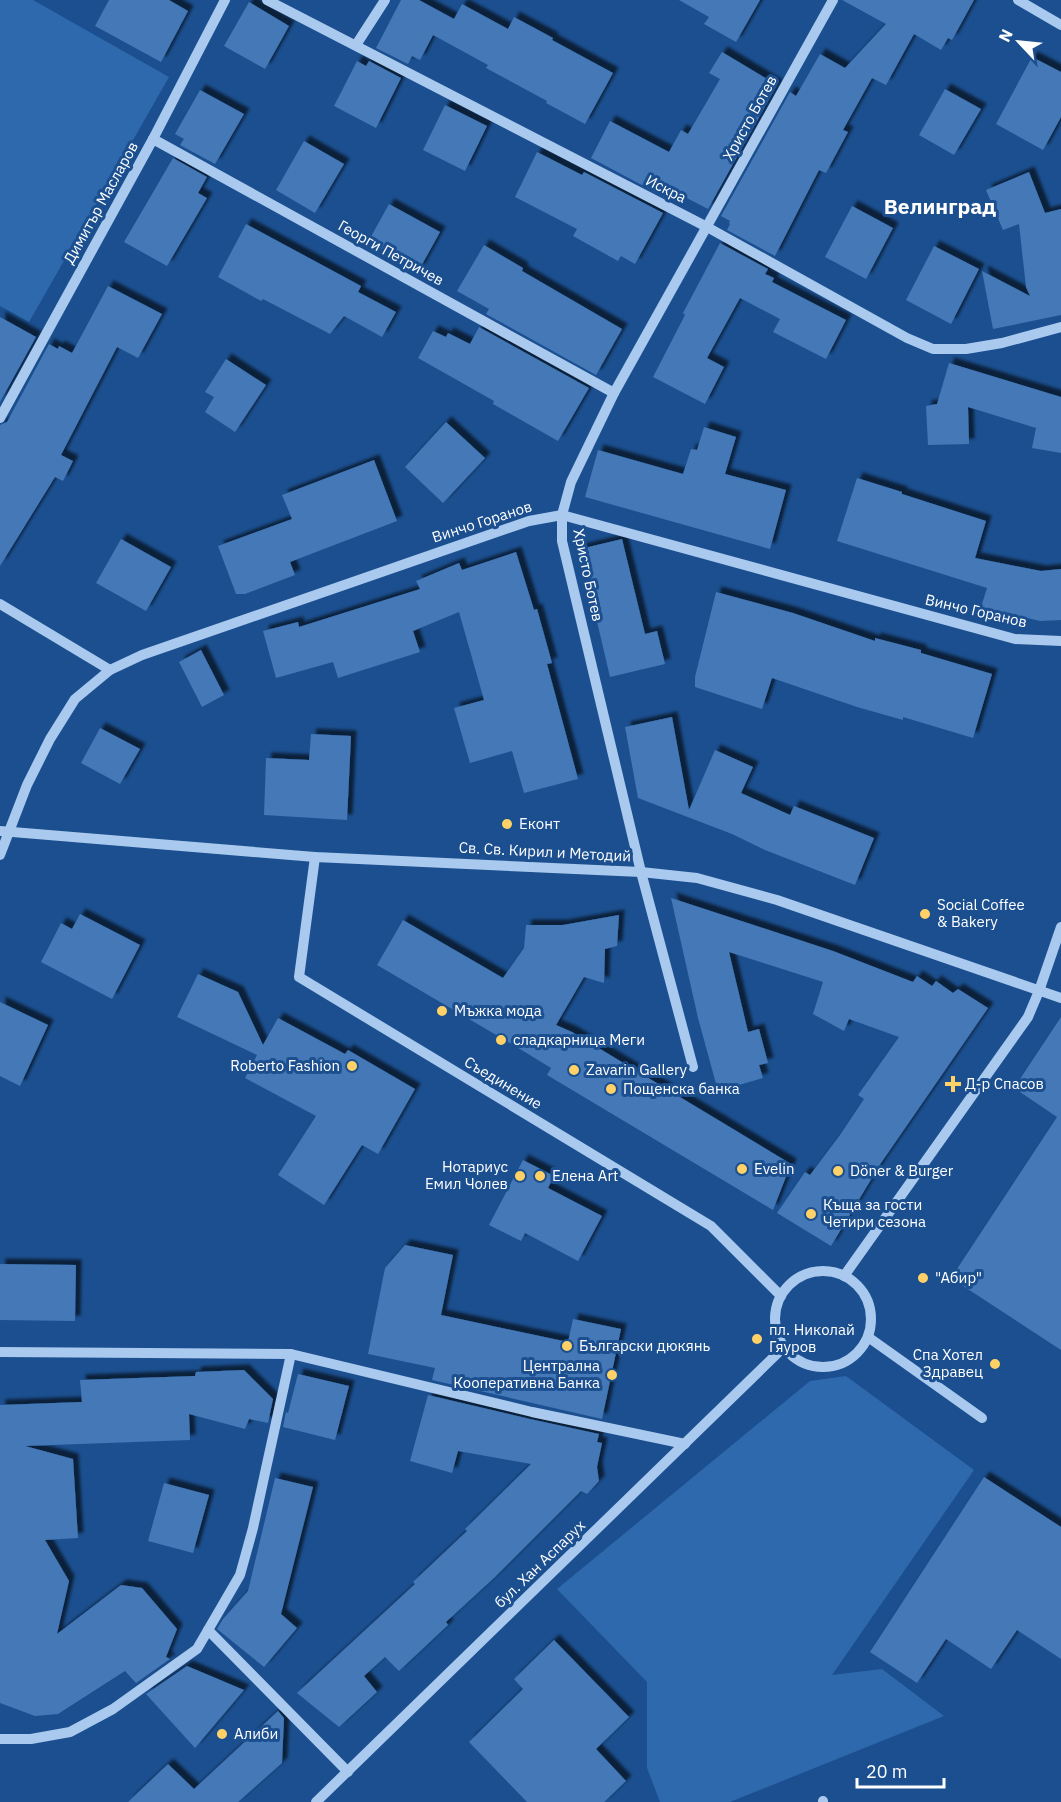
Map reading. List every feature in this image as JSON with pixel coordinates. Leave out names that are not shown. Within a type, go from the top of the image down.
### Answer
[{"type":"street","name":"Димитър Масларов","points":[[0,418],[153,139],[225,0]]},
{"type":"street","name":"Искра","points":[[267,0],[707,227],[907,338],[933,349],[966,349],[1002,343],[1061,327]]},
{"type":"street","points":[[356,45],[385,0]]},
{"type":"street","name":"Христо Ботев","points":[[693,1067],[641,872],[562,541],[562,515],[571,482],[614,393],[833,0]]},
{"type":"street","points":[[1018,0],[1061,25]]},
{"type":"street","name":"Георги Петричев","points":[[153,139],[614,393]]},
{"type":"street","name":"Винчо Горанов","points":[[0,855],[5,832],[50,739],[75,699],[110,670],[142,655],[529,521],[562,515],[1015,639],[1061,641]]},
{"type":"street","points":[[0,604],[110,670]]},
{"type":"street","name":"Св. Св. Кирил и Методий","points":[[5,832],[315,857],[641,872],[697,878],[777,900],[1061,998]]},
{"type":"street","name":"Съединение","points":[[315,857],[299,977],[711,1226],[782,1296]]},
{"type":"street","points":[[844,1276],[1028,1017],[1061,927]]},
{"type":"street","points":[[816,1272],[830,1272],[844,1276],[858,1286],[866,1296],[870,1308],[871,1323],[868,1337],[861,1350],[850,1360],[836,1366],[821,1368],[807,1365],[794,1358],[784,1347],[775,1322],[776,1308],[782,1296],[790,1284],[802,1276],[816,1272]]},
{"type":"street","points":[[868,1337],[982,1418]]},
{"type":"street","name":"бул. Хан Аспарух","points":[[316,1802],[784,1347]]},
{"type":"street","points":[[0,1352],[291,1354],[532,1412],[685,1444]]},
{"type":"street","points":[[0,1738],[30,1739],[70,1732],[112,1708],[197,1649],[240,1575],[253,1528],[291,1354]]},
{"type":"street","points":[[208,1630],[348,1772]]},
{"type":"shaded area","points":[[0,0],[33,0],[169,77],[29,322],[0,306]]},
{"type":"shaded area","points":[[846,1376],[974,1470],[832,1675],[882,1669],[944,1716],[730,1802],[660,1802],[647,1768],[647,1682],[557,1589],[810,1381]]},
{"type":"building","points":[[109,0],[169,0],[188,11],[161,62],[95,26]]},
{"type":"building","points":[[401,0],[419,0],[454,19],[462,4],[508,29],[514,17],[613,73],[585,124],[486,68],[488,65],[433,35],[420,60],[412,56],[408,64],[376,48]]},
{"type":"building","points":[[679,0],[760,0],[736,42],[704,24],[709,17]]},
{"type":"building","points":[[842,0],[974,0],[952,40],[948,38],[941,50],[914,34],[886,85],[872,78],[843,130],[848,132],[826,173],[819,170],[775,256],[727,230],[730,221],[721,216],[790,92],[796,96],[820,54],[845,68],[886,24]]},
{"type":"building","points":[[249,2],[289,26],[265,69],[224,46]]},
{"type":"building","points":[[722,52],[777,85],[708,209],[675,192],[670,200],[591,158],[610,121],[669,152],[681,130],[688,134],[720,79],[709,73]]},
{"type":"building","points":[[1032,57],[1061,72],[1061,117],[1043,150],[996,124]]},
{"type":"building","points":[[357,61],[366,66],[369,61],[401,78],[376,128],[334,106]]},
{"type":"building","points":[[945,89],[981,109],[954,155],[919,135]]},
{"type":"building","points":[[200,90],[244,114],[215,164],[180,145],[184,139],[175,134]]},
{"type":"building","points":[[445,105],[487,126],[465,171],[423,150]]},
{"type":"building","points":[[304,141],[344,164],[315,213],[276,190]]},
{"type":"building","points":[[537,152],[582,175],[584,172],[663,213],[635,264],[621,256],[618,261],[573,236],[577,229],[515,197]]},
{"type":"building","points":[[173,158],[207,177],[198,193],[207,198],[167,266],[124,242]]},
{"type":"building","points":[[1029,172],[1045,213],[1061,209],[1061,315],[993,329],[982,271],[1030,296],[1026,287],[1019,224],[1003,230],[986,190]]},
{"type":"building","points":[[389,204],[440,232],[419,270],[368,242]]},
{"type":"building","points":[[852,206],[893,228],[866,279],[825,257]]},
{"type":"building","points":[[246,224],[361,286],[358,292],[396,312],[382,337],[344,316],[330,334],[263,299],[261,301],[218,277]]},
{"type":"building","points":[[720,243],[768,269],[765,274],[774,278],[772,282],[846,320],[826,359],[773,332],[780,319],[740,298],[707,358],[724,367],[705,404],[653,377]]},
{"type":"building","points":[[484,245],[523,268],[522,271],[622,329],[596,375],[486,314],[489,309],[457,291]]},
{"type":"building","points":[[934,246],[979,269],[951,324],[906,300]]},
{"type":"building","points":[[108,286],[162,314],[138,358],[117,347],[61,455],[73,461],[63,481],[55,477],[0,566],[0,425],[7,422],[49,344],[72,353]]},
{"type":"building","points":[[0,317],[36,337],[0,402]]},
{"type":"building","points":[[479,327],[589,388],[558,441],[418,358],[433,331],[446,337],[448,333],[470,344]]},
{"type":"building","points":[[226,359],[266,385],[235,432],[205,412],[214,397],[205,392]]},
{"type":"building","points":[[949,363],[1061,397],[1061,453],[1032,448],[1036,428],[968,407],[969,444],[928,445],[926,406],[937,404]]},
{"type":"building","points":[[446,422],[485,458],[443,503],[405,467]]},
{"type":"building","points":[[704,427],[736,437],[725,474],[786,490],[770,549],[585,497],[598,450],[683,474],[691,449],[697,450]]},
{"type":"building","points":[[374,460],[397,521],[290,562],[295,575],[245,594],[236,594],[218,546],[292,519],[282,495]]},
{"type":"building","points":[[857,478],[986,521],[975,558],[1041,571],[1061,569],[1061,620],[1040,621],[981,607],[987,588],[837,541]]},
{"type":"building","points":[[121,539],[171,567],[146,611],[96,583]]},
{"type":"building","points":[[622,539],[645,634],[657,631],[665,664],[610,677],[580,549]]},
{"type":"building","points":[[516,552],[534,610],[537,609],[552,663],[547,664],[578,779],[524,793],[512,751],[470,763],[454,708],[484,700],[459,612],[413,631],[420,652],[338,678],[333,662],[276,678],[263,631],[298,622],[299,627],[420,589],[416,581],[459,563],[462,570]]},
{"type":"building","points":[[716,592],[793,613],[875,641],[875,638],[921,650],[921,653],[992,674],[973,738],[903,717],[903,720],[857,707],[772,678],[762,709],[695,687],[695,677]]},
{"type":"building","points":[[201,650],[224,695],[202,707],[179,662]]},
{"type":"building","points":[[672,717],[689,810],[715,750],[753,767],[741,793],[790,815],[794,806],[874,838],[855,885],[638,798],[625,727]]},
{"type":"building","points":[[100,728],[140,749],[120,784],[81,763]]},
{"type":"building","points":[[311,734],[351,736],[347,820],[264,815],[266,758],[309,760]]},
{"type":"building","points":[[671,898],[833,951],[913,982],[917,976],[932,986],[936,981],[953,993],[958,989],[988,1008],[881,1163],[831,1246],[777,1213],[805,1172],[810,1175],[840,1135],[864,1099],[858,1095],[899,1037],[849,1019],[844,1031],[813,1014],[823,982],[729,952],[748,1032],[759,1029],[768,1063],[759,1065],[763,1078],[718,1091],[698,1018]]},
{"type":"building","points":[[80,914],[140,945],[112,999],[41,962],[61,923],[72,929]]},
{"type":"building","points":[[619,915],[617,946],[605,949],[604,983],[584,977],[556,1025],[572,1032],[791,1164],[773,1210],[547,1075],[551,1068],[377,965],[403,920],[503,978],[524,948],[526,925],[563,925]]},
{"type":"building","points":[[198,974],[238,992],[263,1045],[278,1018],[345,1054],[348,1050],[415,1089],[378,1154],[362,1145],[324,1205],[278,1175],[316,1116],[245,1078],[257,1055],[177,1017]]},
{"type":"building","points":[[0,1002],[48,1025],[20,1086],[0,1076]]},
{"type":"building","points":[[1061,1017],[1061,1350],[951,1278],[1057,1117],[1014,1088]]},
{"type":"building","points":[[523,1160],[554,1176],[548,1188],[602,1216],[578,1261],[525,1233],[521,1241],[489,1225]]},
{"type":"building","points":[[405,1245],[453,1255],[441,1315],[568,1342],[573,1319],[621,1329],[602,1419],[432,1380],[435,1368],[368,1354],[385,1268]]},
{"type":"building","points":[[0,1264],[76,1265],[75,1321],[0,1320]]},
{"type":"building","points":[[244,1370],[273,1399],[268,1423],[249,1419],[245,1429],[189,1414],[190,1440],[25,1446],[73,1459],[78,1538],[45,1540],[69,1581],[57,1634],[121,1585],[142,1588],[177,1629],[166,1657],[170,1659],[136,1683],[125,1671],[58,1714],[35,1716],[0,1703],[0,1405],[82,1402],[80,1380],[195,1376],[196,1372]]},
{"type":"building","points":[[298,1374],[349,1386],[335,1440],[283,1427]]},
{"type":"building","points":[[428,1395],[599,1434],[597,1442],[602,1443],[597,1467],[599,1481],[587,1494],[581,1491],[399,1671],[385,1657],[364,1676],[377,1692],[339,1727],[297,1693],[415,1584],[413,1582],[467,1531],[465,1529],[531,1464],[458,1451],[452,1473],[410,1461]]},
{"type":"building","points":[[984,1477],[1061,1527],[1061,1659],[1017,1630],[991,1669],[946,1639],[917,1683],[870,1652]]},
{"type":"building","points":[[275,1478],[313,1487],[281,1614],[297,1628],[264,1667],[217,1629],[248,1591]]},
{"type":"building","points":[[164,1483],[209,1495],[193,1553],[148,1541]]},
{"type":"building","points":[[554,1640],[629,1717],[596,1749],[626,1781],[604,1802],[527,1802],[469,1742],[523,1689],[514,1679]]},
{"type":"building","points":[[187,1666],[244,1690],[195,1748],[146,1694]]},
{"type":"building","points":[[278,1711],[284,1718],[282,1763],[238,1802],[128,1802],[168,1764],[194,1789]]},
{"type":"place","name":"Еконт","points":[[507,824]]},
{"type":"place","name":"Social Coffee & Bakery","points":[[925,914]]},
{"type":"place","name":"Мъжка мода","points":[[442,1011]]},
{"type":"place","name":"сладкарница Меги","points":[[501,1040]]},
{"type":"place","name":"Roberto Fashion","points":[[352,1066]]},
{"type":"place","name":"Zavarin Gallery","points":[[574,1070]]},
{"type":"place","name":"Д-р Спасов","points":[[953,1084]]},
{"type":"place","name":"Пощенска банка","points":[[611,1089]]},
{"type":"place","name":"Evelin","points":[[742,1169]]},
{"type":"place","name":"Döner & Burger","points":[[838,1171]]},
{"type":"place","name":"Нотариус Емил Чолев","points":[[520,1176]]},
{"type":"place","name":"Елена Art","points":[[540,1176]]},
{"type":"place","name":"Къща за гости Четири сезона","points":[[811,1214]]},
{"type":"place","name":"\"Абир\"","points":[[923,1278]]},
{"type":"place","name":"пл. Николай Гяуров","points":[[757,1339]]},
{"type":"place","name":"Български дюкянь","points":[[567,1346]]},
{"type":"place","name":"Спа Хотел Здравец","points":[[995,1364]]},
{"type":"place","name":"Централна Кооперативна Банка","points":[[612,1375]]},
{"type":"place","name":"Алиби","points":[[222,1734]]},
{"type":"district","name":"Велинград","points":[[940,207]]}]
